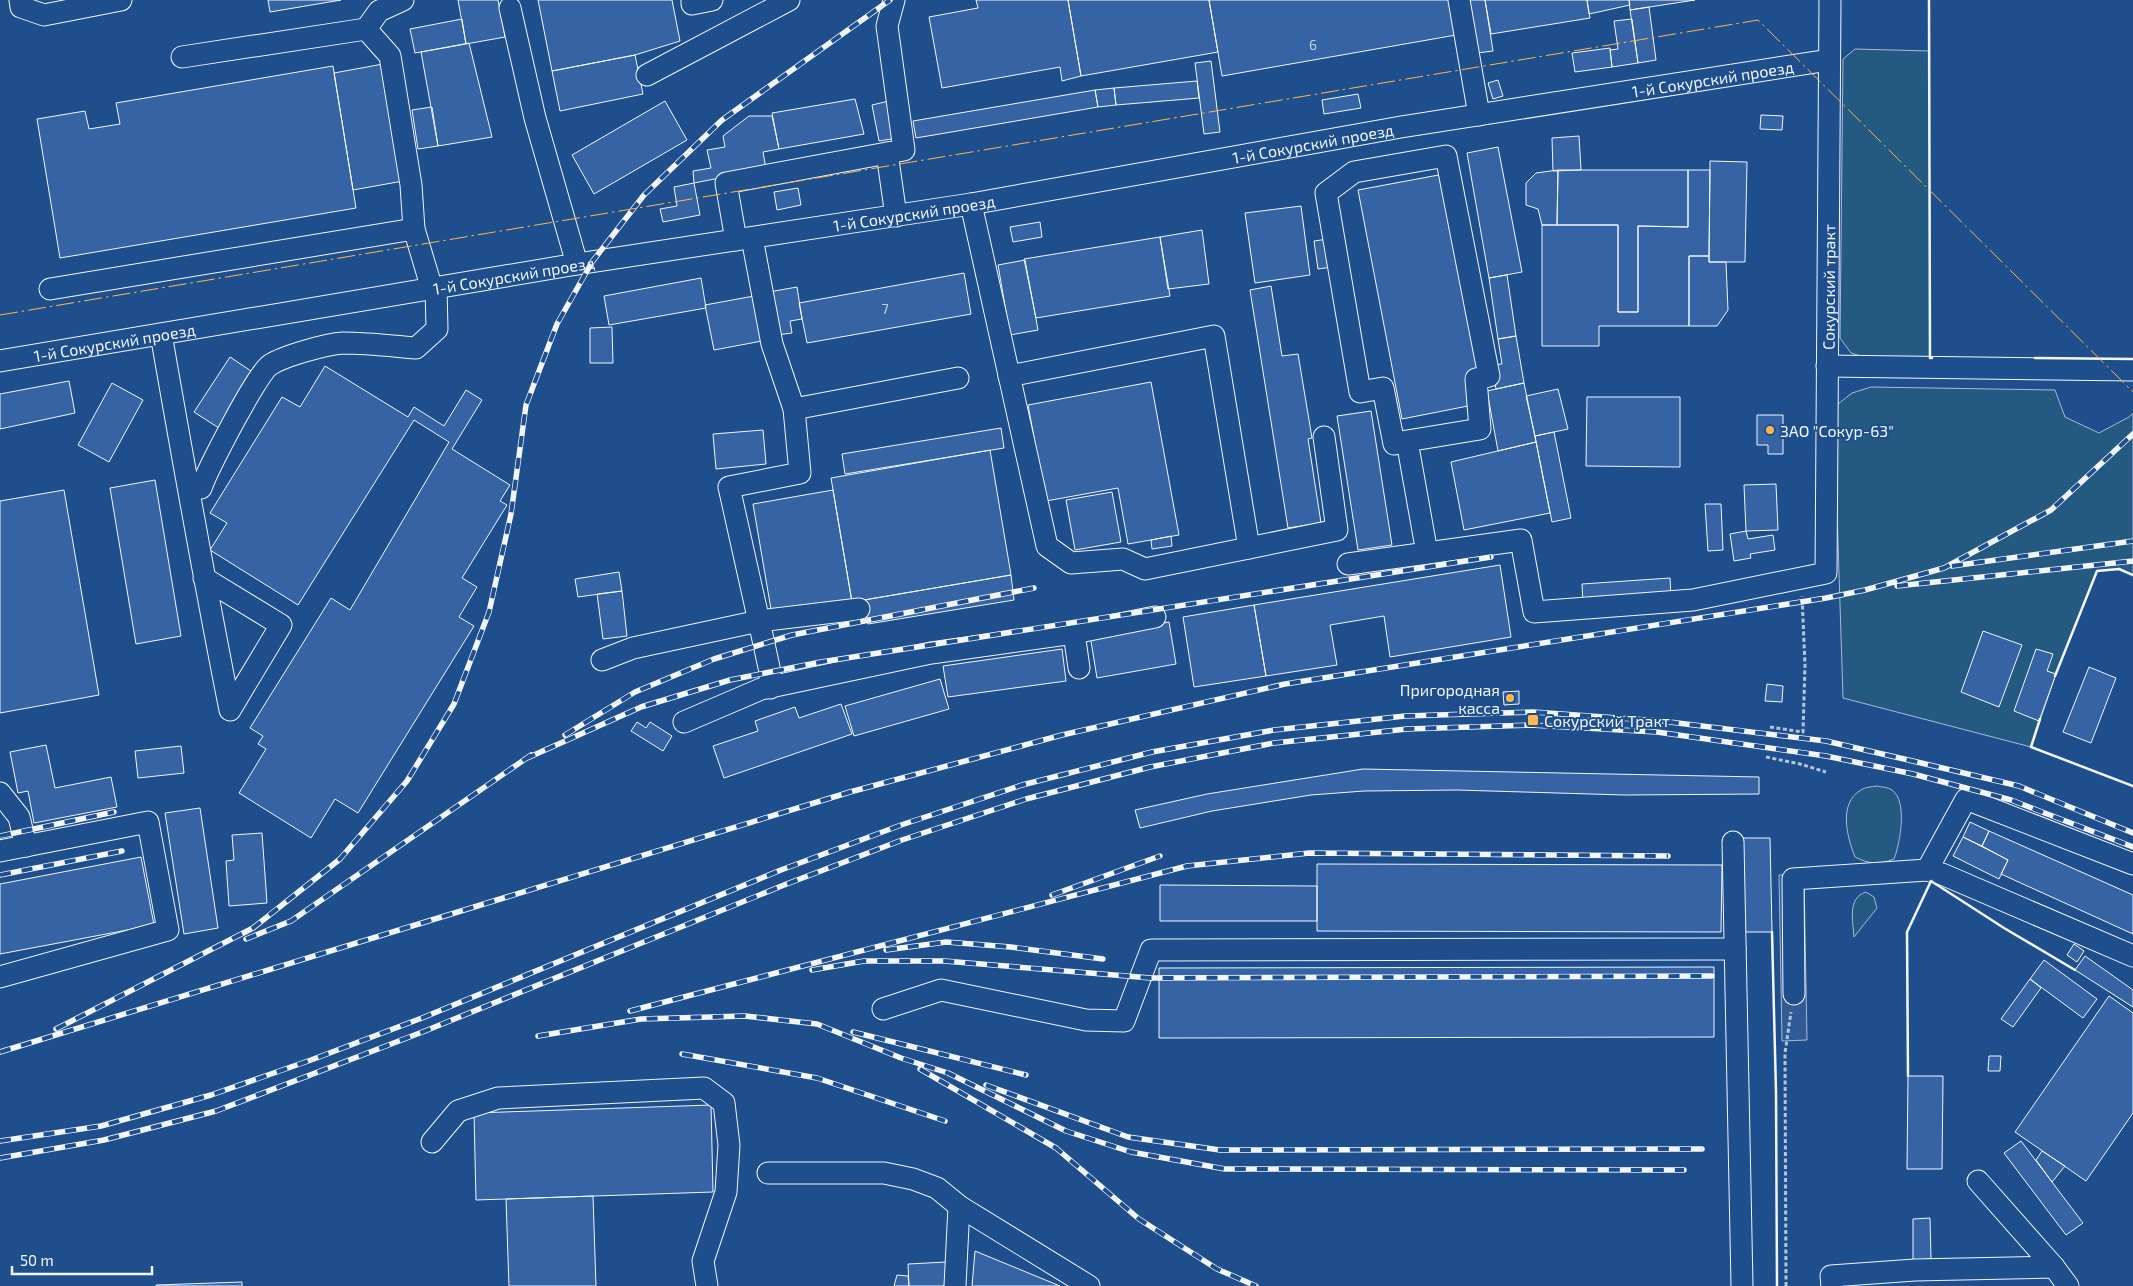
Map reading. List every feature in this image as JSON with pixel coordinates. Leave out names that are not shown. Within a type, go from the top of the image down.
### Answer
[{"type":"street","points":[[20,0],[21,7],[44,15],[121,0]]},
{"type":"street","points":[[182,56],[366,29],[379,11],[403,0]]},
{"type":"street","points":[[692,0],[692,4],[712,0]]},
{"type":"street","points":[[647,75],[789,0]]},
{"type":"street","points":[[770,688],[770,672],[730,487],[800,473],[794,409],[772,344],[744,239],[726,183],[904,150],[887,26],[894,0]]},
{"type":"street","points":[[1459,0],[1479,115]]},
{"type":"street","name":"Сокурский тракт","points":[[1801,578],[1826,573],[1830,0]]},
{"type":"street","points":[[510,8],[535,118],[577,264]]},
{"type":"street","points":[[200,488],[248,398],[268,366],[292,355],[341,343],[416,348],[437,329],[434,288],[414,229],[411,185],[390,56],[366,29]]},
{"type":"street","name":"1-й Сокурский проезд","points":[[0,361],[577,264],[971,204],[1479,115],[1829,60]]},
{"type":"street","points":[[887,153],[896,216]]},
{"type":"street","points":[[1446,156],[1489,376],[1476,379],[1480,429],[1407,441],[1394,444],[1383,388],[1360,392],[1326,193],[1354,172],[1446,156]]},
{"type":"street","points":[[971,204],[1047,546],[1071,563],[1123,559],[1145,569],[1336,530],[1324,437]]},
{"type":"street","points":[[50,289],[414,229]]},
{"type":"street","points":[[161,334],[204,578],[230,710],[281,626],[204,578]]},
{"type":"street","points":[[1009,376],[1214,336],[1249,548]]},
{"type":"street","points":[[1827,366],[2133,370]]},
{"type":"street","points":[[794,409],[958,378]]},
{"type":"street","points":[[1407,441],[1427,553]]},
{"type":"street","points":[[1348,564],[1521,540],[1534,612],[1692,600],[1801,578]]},
{"type":"street","points":[[602,660],[633,648],[759,621],[859,609]]},
{"type":"street","points":[[684,722],[770,688],[931,653],[1074,632],[1155,617]]},
{"type":"street","points":[[1074,632],[1079,668]]},
{"type":"street","points":[[0,793],[19,818],[26,846]]},
{"type":"street","points":[[1927,870],[1966,799],[2133,864]]},
{"type":"street","points":[[0,851],[148,822],[168,930],[0,977]]},
{"type":"street","points":[[1733,842],[1742,1286]]},
{"type":"street","points":[[1794,994],[1794,879],[1927,870],[1942,874],[2133,956]]},
{"type":"street","points":[[883,1009],[941,990],[1086,1020],[1124,1021],[1151,950],[1735,949]]},
{"type":"street","points":[[432,1142],[458,1111],[498,1098],[704,1088],[724,1103],[729,1145],[726,1192],[702,1262],[707,1286]]},
{"type":"street","points":[[768,1173],[884,1173],[938,1188],[959,1206],[1088,1286]]},
{"type":"street","points":[[1978,1181],[2054,1267],[2068,1286]]},
{"type":"street","points":[[955,1286],[959,1206]]},
{"type":"street","points":[[1832,1281],[1915,1270],[2054,1267]]},
{"type":"path","points":[[1770,727],[1803,732],[1805,666],[1801,578]]},
{"type":"path","points":[[1766,757],[1826,772]]},
{"type":"path","points":[[1786,1286],[1785,1053],[1794,994]]},
{"type":"shaded area","points":[[1855,49],[1929,51],[1930,358],[1867,358],[1851,353],[1840,338],[1843,59]]},
{"type":"shaded area","points":[[1871,387],[2055,390],[2065,417],[2099,433],[2133,413],[2133,575],[2119,569],[2097,571],[2056,674],[2031,747],[1843,698],[1834,417],[1838,404],[1852,393]]},
{"type":"shaded area","points":[[1877,786],[1892,790],[1897,796],[1900,803],[1901,823],[1894,859],[1874,863],[1855,857],[1849,840],[1846,821],[1849,803],[1854,796],[1864,788]]},
{"type":"shaded area","points":[[1779,875],[1804,875],[1807,1040],[1782,1041]]},
{"type":"shaded area","points":[[1866,892],[1874,897],[1877,908],[1854,937],[1852,911],[1856,899]]},
{"type":"building","points":[[268,0],[341,0],[270,12]]},
{"type":"building","points":[[458,0],[498,0],[505,37],[466,44]]},
{"type":"building","points":[[538,0],[672,0],[680,41],[635,55],[552,71]]},
{"type":"building","points":[[976,0],[1068,0],[1081,76],[1062,81],[1060,67],[942,88],[929,17],[978,8]]},
{"type":"building","points":[[1068,0],[1209,0],[1218,52],[1081,76]]},
{"type":"building","points":[[1209,0],[1450,0],[1456,35],[1222,76]]},
{"type":"building","points":[[1466,0],[1485,0],[1493,51],[1477,53]]},
{"type":"building","points":[[1485,0],[1587,0],[1590,18],[1491,34]]},
{"type":"building","points":[[1587,0],[1629,0],[1630,5],[1589,14]]},
{"type":"building","points":[[1629,0],[1695,0],[1630,10]]},
{"type":"building","points":[[1649,7],[1656,60],[1638,63],[1630,10]]},
{"type":"building","points":[[462,19],[466,44],[415,53],[410,29]]},
{"type":"building","points":[[1632,19],[1638,63],[1612,67],[1610,50],[1618,49],[1614,21]]},
{"type":"building","points":[[469,43],[492,137],[438,146],[421,52]]},
{"type":"building","points":[[1610,48],[1612,67],[1575,72],[1572,53]]},
{"type":"building","points":[[635,55],[643,94],[560,111],[552,71]]},
{"type":"building","points":[[1211,61],[1220,132],[1204,134],[1195,63]]},
{"type":"building","points":[[383,64],[403,181],[353,190],[334,73]]},
{"type":"building","points":[[333,66],[356,208],[60,258],[37,119],[85,111],[89,129],[120,124],[116,103]]},
{"type":"building","points":[[1498,80],[1503,96],[1493,99],[1488,83]]},
{"type":"building","points":[[1197,81],[1199,98],[1116,105],[1114,88]]},
{"type":"building","points":[[1114,88],[1116,105],[1098,107],[1095,90]]},
{"type":"building","points":[[1095,90],[1098,107],[916,138],[913,121]]},
{"type":"building","points":[[1358,94],[1361,108],[1324,114],[1322,100]]},
{"type":"building","points":[[855,99],[864,134],[779,149],[772,113]]},
{"type":"building","points":[[665,101],[687,140],[594,194],[572,155]]},
{"type":"building","points":[[889,101],[897,138],[879,141],[872,105]]},
{"type":"building","points":[[432,107],[438,146],[418,149],[412,110]]},
{"type":"building","points":[[1761,115],[1783,116],[1782,130],[1760,129]]},
{"type":"building","points":[[749,116],[772,116],[779,149],[763,152],[766,169],[694,183],[693,171],[711,168],[707,150],[725,147],[723,136]]},
{"type":"building","points":[[1579,136],[1581,170],[1553,171],[1552,138]]},
{"type":"building","points":[[1498,147],[1522,272],[1489,278],[1467,153]]},
{"type":"building","points":[[1710,161],[1747,162],[1745,262],[1709,262]]},
{"type":"building","points":[[1558,170],[1688,170],[1688,227],[1638,226],[1638,312],[1618,312],[1618,225],[1557,225]]},
{"type":"building","points":[[1558,170],[1557,225],[1542,225],[1538,209],[1526,205],[1526,183],[1536,173]]},
{"type":"building","points":[[1688,170],[1710,170],[1709,256],[1689,256],[1689,326],[1599,326],[1599,346],[1542,346],[1542,225],[1618,225],[1618,312],[1638,312],[1638,226],[1688,227]]},
{"type":"building","points":[[1444,174],[1483,369],[1467,372],[1473,405],[1402,419],[1358,190]]},
{"type":"building","points":[[694,183],[700,215],[663,222],[660,209],[677,206],[674,187]]},
{"type":"building","points":[[798,188],[801,205],[777,210],[774,192]]},
{"type":"building","points":[[1301,206],[1310,275],[1255,283],[1245,213]]},
{"type":"building","points":[[1040,222],[1042,237],[1013,242],[1010,227]]},
{"type":"building","points":[[1202,230],[1209,284],[1168,289],[1160,237]]},
{"type":"building","points":[[1160,237],[1170,296],[1036,318],[1024,259]]},
{"type":"building","points":[[1328,239],[1332,267],[1318,269],[1314,241]]},
{"type":"building","points":[[1689,256],[1709,256],[1709,262],[1726,262],[1728,310],[1717,326],[1689,326]]},
{"type":"building","points":[[1025,260],[1038,330],[1010,335],[998,265]]},
{"type":"building","points":[[964,273],[971,314],[807,343],[799,303]]},
{"type":"building","points":[[1507,275],[1516,336],[1498,339],[1489,278]]},
{"type":"building","points":[[701,278],[706,308],[609,325],[604,296]]},
{"type":"building","points":[[1271,286],[1282,356],[1298,354],[1312,438],[1308,439],[1321,523],[1288,528],[1250,290]]},
{"type":"building","points":[[797,287],[802,319],[790,321],[792,333],[777,335],[769,292]]},
{"type":"building","points":[[754,296],[762,341],[714,350],[705,305]]},
{"type":"building","points":[[612,327],[613,363],[590,363],[590,328]]},
{"type":"building","points":[[1516,336],[1524,383],[1496,389],[1492,365],[1502,364],[1498,339]]},
{"type":"building","points":[[230,357],[257,375],[222,430],[194,412]]},
{"type":"building","points":[[325,366],[408,417],[414,407],[444,426],[466,390],[482,400],[452,449],[510,485],[500,501],[507,505],[462,578],[477,587],[459,617],[474,626],[358,813],[335,799],[311,838],[239,793],[266,749],[258,744],[263,736],[250,728],[331,598],[350,610],[449,442],[414,420],[298,605],[210,550],[227,523],[210,513],[282,397],[300,407]]},
{"type":"building","points":[[69,381],[75,413],[0,429],[0,394]]},
{"type":"building","points":[[1151,382],[1179,535],[1128,544],[1118,488],[1046,501],[1028,405]]},
{"type":"building","points":[[112,383],[143,400],[109,462],[78,445]]},
{"type":"building","points":[[1524,383],[1536,442],[1498,451],[1487,391]]},
{"type":"building","points":[[1558,389],[1568,429],[1535,436],[1526,396]]},
{"type":"building","points":[[1587,397],[1680,397],[1680,467],[1586,466]]},
{"type":"building","points":[[1371,411],[1392,545],[1358,550],[1337,416]]},
{"type":"building","name":"ЗАО \"Сокур-63\"","points":[[1757,415],[1783,415],[1783,454],[1768,454],[1768,445],[1757,445]]},
{"type":"building","points":[[1001,428],[1004,448],[845,474],[842,454]]},
{"type":"building","points":[[763,430],[766,464],[716,469],[713,434]]},
{"type":"building","points":[[1554,432],[1571,518],[1552,522],[1535,436]]},
{"type":"building","points":[[1536,442],[1550,513],[1464,530],[1451,462]]},
{"type":"building","points":[[990,450],[1011,575],[852,602],[831,478]]},
{"type":"building","points":[[155,480],[181,636],[136,644],[110,488]]},
{"type":"building","points":[[1776,484],[1778,530],[1746,531],[1744,485]]},
{"type":"building","points":[[64,490],[99,695],[0,713],[0,501]]},
{"type":"building","points":[[833,490],[852,602],[772,615],[753,504]]},
{"type":"building","points":[[1112,492],[1121,542],[1075,550],[1066,500]]},
{"type":"building","points":[[1705,504],[1721,504],[1723,550],[1708,551]]},
{"type":"building","points":[[1746,531],[1748,539],[1773,535],[1775,550],[1750,554],[1751,558],[1734,561],[1730,534]]},
{"type":"building","points":[[1171,536],[1172,546],[1152,549],[1151,540]]},
{"type":"building","points":[[1500,565],[1511,637],[1390,657],[1384,616],[1330,625],[1337,665],[1266,676],[1254,605]]},
{"type":"building","points":[[619,572],[622,591],[578,597],[575,579]]},
{"type":"building","points":[[1011,575],[1014,600],[868,624],[864,600]]},
{"type":"building","points":[[1670,578],[1671,597],[1583,603],[1582,584]]},
{"type":"building","points":[[622,591],[627,636],[603,639],[597,594]]},
{"type":"building","points":[[1254,605],[1266,676],[1194,687],[1183,617]]},
{"type":"building","points":[[1169,622],[1176,664],[1097,678],[1090,635]]},
{"type":"building","points":[[1983,631],[2022,645],[1999,707],[1961,692]]},
{"type":"building","points":[[1062,649],[1066,681],[948,697],[943,666]]},
{"type":"building","points":[[2036,649],[2053,654],[2047,671],[2056,674],[2039,721],[2014,711]]},
{"type":"building","points":[[2089,667],[2116,678],[2091,743],[2063,732]]},
{"type":"building","points":[[940,679],[949,709],[854,736],[845,706]]},
{"type":"building","points":[[1767,684],[1783,686],[1782,702],[1765,701]]},
{"type":"building","points":[[1519,691],[1519,704],[1504,705],[1503,692]]},
{"type":"building","points":[[841,704],[852,734],[724,778],[713,746],[758,731],[755,721],[795,707],[799,718]]},
{"type":"building","points":[[637,722],[646,728],[650,722],[672,736],[663,751],[631,731]]},
{"type":"building","points":[[46,745],[55,788],[111,777],[117,807],[34,823],[28,791],[18,793],[10,752]]},
{"type":"building","points":[[181,746],[184,773],[138,778],[135,751]]},
{"type":"building","points":[[1363,769],[1759,777],[1759,794],[1624,795],[1457,790],[1364,791],[1311,795],[1212,811],[1140,828],[1135,810],[1207,794]]},
{"type":"building","points":[[200,808],[218,928],[184,934],[165,813]]},
{"type":"building","points":[[1970,822],[1989,831],[1982,846],[1963,837]]},
{"type":"building","points":[[1989,831],[2133,895],[2133,934],[2001,874],[2008,860],[1982,846]]},
{"type":"building","points":[[262,833],[267,903],[229,906],[226,861],[234,860],[232,835]]},
{"type":"building","points":[[1963,837],[2008,860],[1999,879],[1953,856]]},
{"type":"building","points":[[1741,838],[1770,838],[1772,932],[1742,932]]},
{"type":"building","points":[[141,857],[154,925],[0,954],[0,884]]},
{"type":"building","points":[[1317,864],[1722,865],[1721,932],[1317,931]]},
{"type":"building","points":[[1160,885],[1317,886],[1317,921],[1160,921]]},
{"type":"building","points":[[2074,944],[2084,951],[2077,962],[2067,955]]},
{"type":"building","points":[[2085,956],[2133,990],[2133,1007],[2075,970]]},
{"type":"building","points":[[2044,960],[2097,999],[2083,1018],[2030,979]]},
{"type":"building","points":[[1714,967],[1714,1037],[1159,1038],[1159,968]]},
{"type":"building","points":[[2030,979],[2041,988],[2013,1027],[2001,1019]]},
{"type":"building","points":[[2109,996],[2133,1013],[2133,1113],[2086,1181],[2015,1132]]},
{"type":"building","points":[[1989,1056],[2001,1056],[2000,1071],[1988,1071]]},
{"type":"building","points":[[1908,1076],[1943,1076],[1942,1169],[1907,1169]]},
{"type":"building","points":[[711,1105],[713,1192],[476,1200],[474,1113]]},
{"type":"building","points":[[2021,1141],[2083,1223],[2066,1235],[2004,1153]]},
{"type":"building","points":[[2042,1151],[2065,1166],[2052,1182],[2036,1160]]},
{"type":"building","points":[[593,1196],[596,1286],[509,1286],[506,1199]]},
{"type":"building","points":[[1930,1218],[1931,1259],[1913,1260],[1913,1219]]},
{"type":"building","points":[[975,1251],[1060,1286],[972,1286]]},
{"type":"building","points":[[946,1262],[947,1286],[909,1286],[908,1264]]},
{"type":"building","points":[[897,1275],[908,1276],[909,1286],[894,1286]]},
{"type":"building","points":[[242,1282],[242,1286],[156,1286],[156,1285]]},
{"type":"railway","points":[[56,1029],[253,928],[340,859],[407,781],[454,704],[489,612],[511,514],[526,405],[557,324],[592,262],[644,195],[722,120],[890,0]]},
{"type":"railway","points":[[0,1052],[850,792],[1062,735],[1285,684],[1826,598],[1865,590],[1944,568],[2051,510],[2133,434]]},
{"type":"railway","points":[[1952,566],[2133,541]]},
{"type":"railway","points":[[525,759],[641,707],[730,680],[821,662],[1491,557]]},
{"type":"railway","points":[[1897,586],[2133,561]]},
{"type":"railway","points":[[565,735],[635,692],[714,659],[792,635],[1034,588]]},
{"type":"railway","points":[[0,1141],[101,1126],[211,1095],[422,1018],[781,870],[901,825],[1022,785],[1152,752],[1274,730],[1405,716],[1533,712],[1661,721],[1826,741],[2019,786],[2133,833]]},
{"type":"railway","points":[[0,1158],[104,1140],[216,1111],[425,1031],[784,885],[902,840],[1026,799],[1150,767],[1274,743],[1407,729],[1530,725],[1657,732],[1826,756],[1913,774],[2011,800],[2133,847]]},
{"type":"railway","points":[[246,939],[291,921],[531,755]]},
{"type":"railway","points":[[0,836],[114,812]]},
{"type":"railway","points":[[0,875],[122,851]]},
{"type":"railway","points":[[630,1011],[1187,866],[1309,853],[1668,856]]},
{"type":"railway","points":[[1052,895],[1160,856]]},
{"type":"railway","points":[[886,950],[946,942],[1011,947],[1103,959]]},
{"type":"railway","points":[[812,970],[864,961],[944,961],[1151,978],[1712,976]]},
{"type":"railway","points":[[538,1036],[641,1019],[745,1016],[817,1024],[901,1058],[948,1073],[1066,1131],[1131,1152],[1225,1169],[1684,1170]]},
{"type":"railway","points":[[853,1032],[1026,1075]]},
{"type":"railway","points":[[682,1054],[817,1078],[945,1121]]},
{"type":"railway","points":[[920,1069],[1056,1148],[1139,1219],[1217,1269],[1256,1286]]},
{"type":"railway","points":[[986,1085],[1128,1137],[1220,1150],[1702,1149]]},
{"type":"wall","points":[[1929,0],[1930,358],[1932,358]]},
{"type":"wall","points":[[2035,358],[2133,359]]},
{"type":"wall","points":[[2055,676],[2097,571],[2119,569],[2133,575]]},
{"type":"wall","points":[[2040,719],[2031,747],[2133,786]]},
{"type":"wall","points":[[1908,1076],[1907,932],[1931,881],[2004,928],[2075,970]]},
{"type":"wall","points":[[1772,932],[1776,1092],[1777,1286]]},
{"type":"power","points":[[0,315],[1758,20],[2133,392]]},
{"type":"place","name":"ЗАО \"Сокур-63\"","points":[[1770,430]]},
{"type":"place","name":"Пригородная касса","points":[[1510,698]]},
{"type":"place","name":"Сокурский Тракт","points":[[1533,720]]}]
